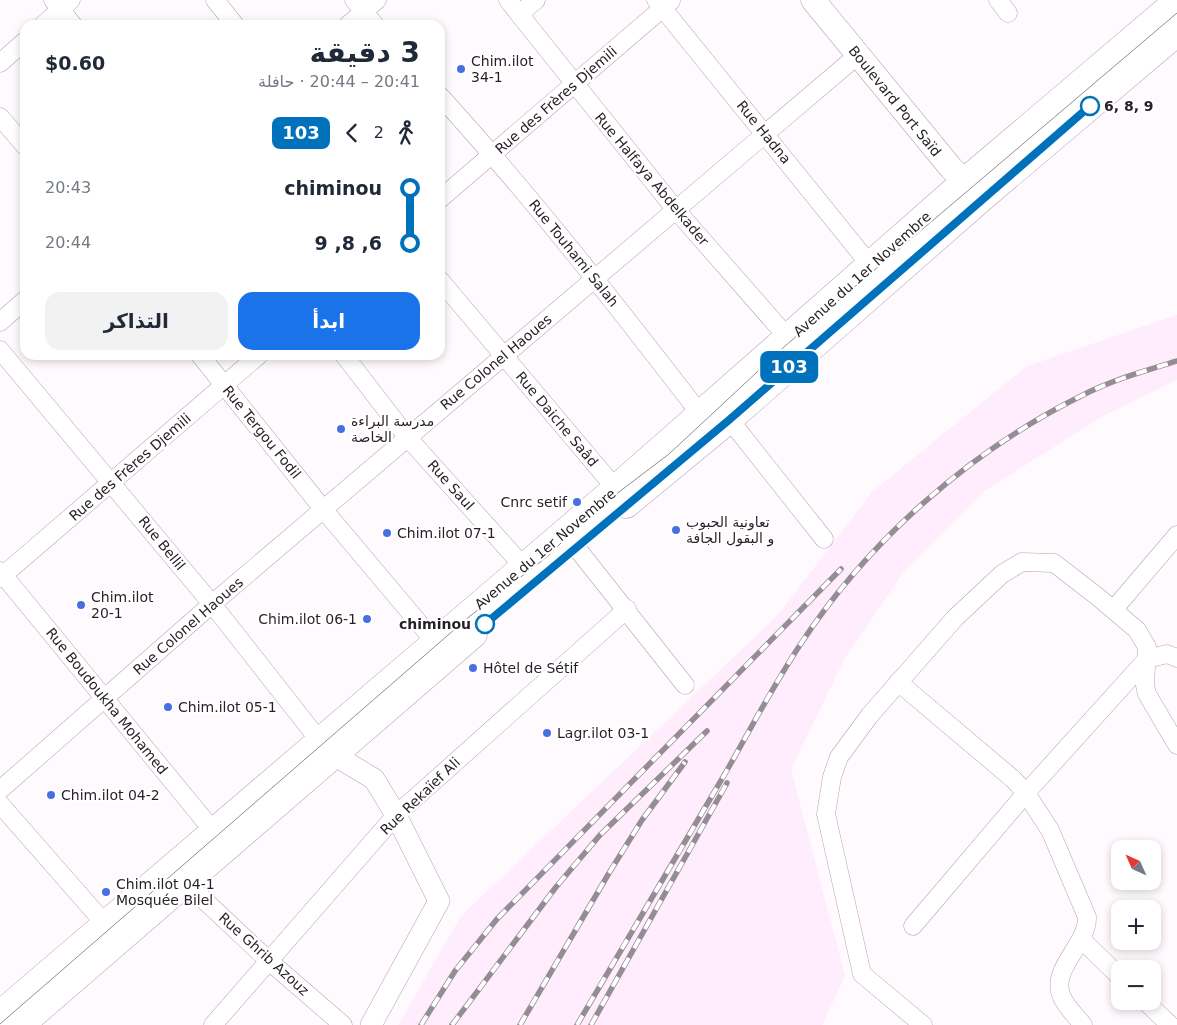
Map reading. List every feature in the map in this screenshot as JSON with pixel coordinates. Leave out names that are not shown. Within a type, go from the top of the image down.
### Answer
[{"type":"main road","name":"Boulevard Port Saïd","points":[[813,0],[951,168],[973,190]]},
{"type":"main road","name":"Avenue du 1er Novembre","points":[[0,1015],[214,832],[326,748],[729,420],[973,190],[1177,2]]},
{"type":"main road","name":"Avenue du 1er Novembre","points":[[20,1025],[186,882],[435,642],[616,489],[870,266],[973,190],[1177,32]]},
{"type":"street","points":[[215,0],[231,20]]},
{"type":"street","points":[[351,20],[358,6],[377,0]]},
{"type":"street","name":"Rue Halfaya Abdelkader","points":[[508,0],[573,84],[676,210],[789,339]]},
{"type":"street","points":[[519,14],[536,0]]},
{"type":"street","points":[[47,20],[61,3],[70,20]]},
{"type":"street","name":"Rue des Frères Djemili","points":[[445,195],[663,3]]},
{"type":"street","name":"Rue Hadna","points":[[663,3],[870,266]]},
{"type":"street","points":[[358,6],[371,20]]},
{"type":"street","points":[[0,63],[20,45]]},
{"type":"street","name":"Rue Colonel Haoues","points":[[0,790],[212,604],[858,55]]},
{"type":"street","name":"Rue Touhami Salah","points":[[445,101],[493,154],[595,278],[701,415]]},
{"type":"street","points":[[0,117],[20,140]]},
{"type":"street","name":"Rue Daiche Saâd","points":[[445,286],[616,489]]},
{"type":"street","points":[[0,322],[20,304]]},
{"type":"street","name":"Rue Bellil","points":[[0,350],[212,604],[326,748]]},
{"type":"street","name":"Rue Tergou Fodil","points":[[204,360],[323,510],[435,642]]},
{"type":"street","name":"Rue des Frères Djemili","points":[[1,575],[254,360]]},
{"type":"street","name":"Rue Saul","points":[[348,360],[408,438],[524,566]]},
{"type":"street","points":[[729,420],[824,539]]},
{"type":"street","points":[[1114,609],[1177,535]]},
{"type":"street","points":[[575,546],[627,609],[685,685]]},
{"type":"street","points":[[923,1025],[862,974],[826,814],[832,777],[839,757],[898,682],[955,618],[1002,574],[1022,562],[1054,563],[1114,609],[1140,635],[1147,647],[1144,685],[1147,694],[1177,745]]},
{"type":"street","name":"Rue Boudoukha Mohamed","points":[[1,575],[105,698],[214,832]]},
{"type":"street","name":"Rue Rekaïef Ali","points":[[213,1025],[396,815],[627,609]]},
{"type":"street","points":[[913,926],[1026,793],[1147,659],[1167,654],[1177,658]]},
{"type":"street","points":[[898,682],[1014,779],[1026,793],[1050,830],[1084,909],[1087,929],[1059,982],[1062,997],[1083,1025]]},
{"type":"street","points":[[326,748],[374,779],[396,815],[439,901],[372,1025]]},
{"type":"street","points":[[0,804],[106,925]]},
{"type":"street","name":"Rue Ghrib Azouz","points":[[186,882],[269,961],[343,1025]]},
{"type":"street","points":[[1081,939],[1111,967]]},
{"type":"street","points":[[1154,1010],[1170,1025]]},
{"type":"street","points":[[0,1019],[5,1025]]},
{"type":"shaded area","points":[[1177,315],[1177,380],[1103,416],[983,492],[906,569],[845,658],[791,769],[845,976],[822,1025],[398,1025],[461,916],[778,615],[872,492],[1027,366]]},
{"type":"tram line","points":[[0,1024],[470,616],[548,556],[590,514],[669,454],[785,346],[1177,13]]},
{"type":"railway","points":[[577,1025],[800,645],[857,570],[924,502],[1000,443],[1040,418],[1093,390],[1128,376],[1177,361]]},
{"type":"railway","points":[[421,1025],[455,971],[497,919],[841,569]]},
{"type":"railway","points":[[452,1025],[556,887],[600,835],[707,731]]},
{"type":"railway","points":[[520,1025],[642,820],[685,762]]},
{"type":"railway","points":[[591,1025],[727,783]]},
{"type":"bus line","name":"103","points":[[485,624],[575,546],[729,420],[981,198],[1090,106]]},
{"type":"place","name":"Chim.ilot 34-1","points":[[461,69]]},
{"type":"place","name":"6, 8, 9","points":[[1090,106]]},
{"type":"place","name":"مدرسة البراءة الخاصة","points":[[341,429]]},
{"type":"place","name":"Cnrc setif","points":[[577,502]]},
{"type":"place","name":"تعاونية الحبوب و البقول الجافة","points":[[676,530]]},
{"type":"place","name":"Chim.ilot 07-1","points":[[387,533]]},
{"type":"place","name":"Chim.ilot 20-1","points":[[81,605]]},
{"type":"place","name":"Chim.ilot 06-1","points":[[367,619]]},
{"type":"place","name":"chiminou","points":[[485,624]]},
{"type":"place","name":"Hôtel de Sétif","points":[[473,668]]},
{"type":"place","name":"Chim.ilot 05-1","points":[[168,707]]},
{"type":"place","name":"Lagr.ilot 03-1","points":[[547,733]]},
{"type":"place","name":"Chim.ilot 04-2","points":[[51,795]]},
{"type":"place","name":"Chim.ilot 04-1 Mosquée Bilel","points":[[106,892]]}]
